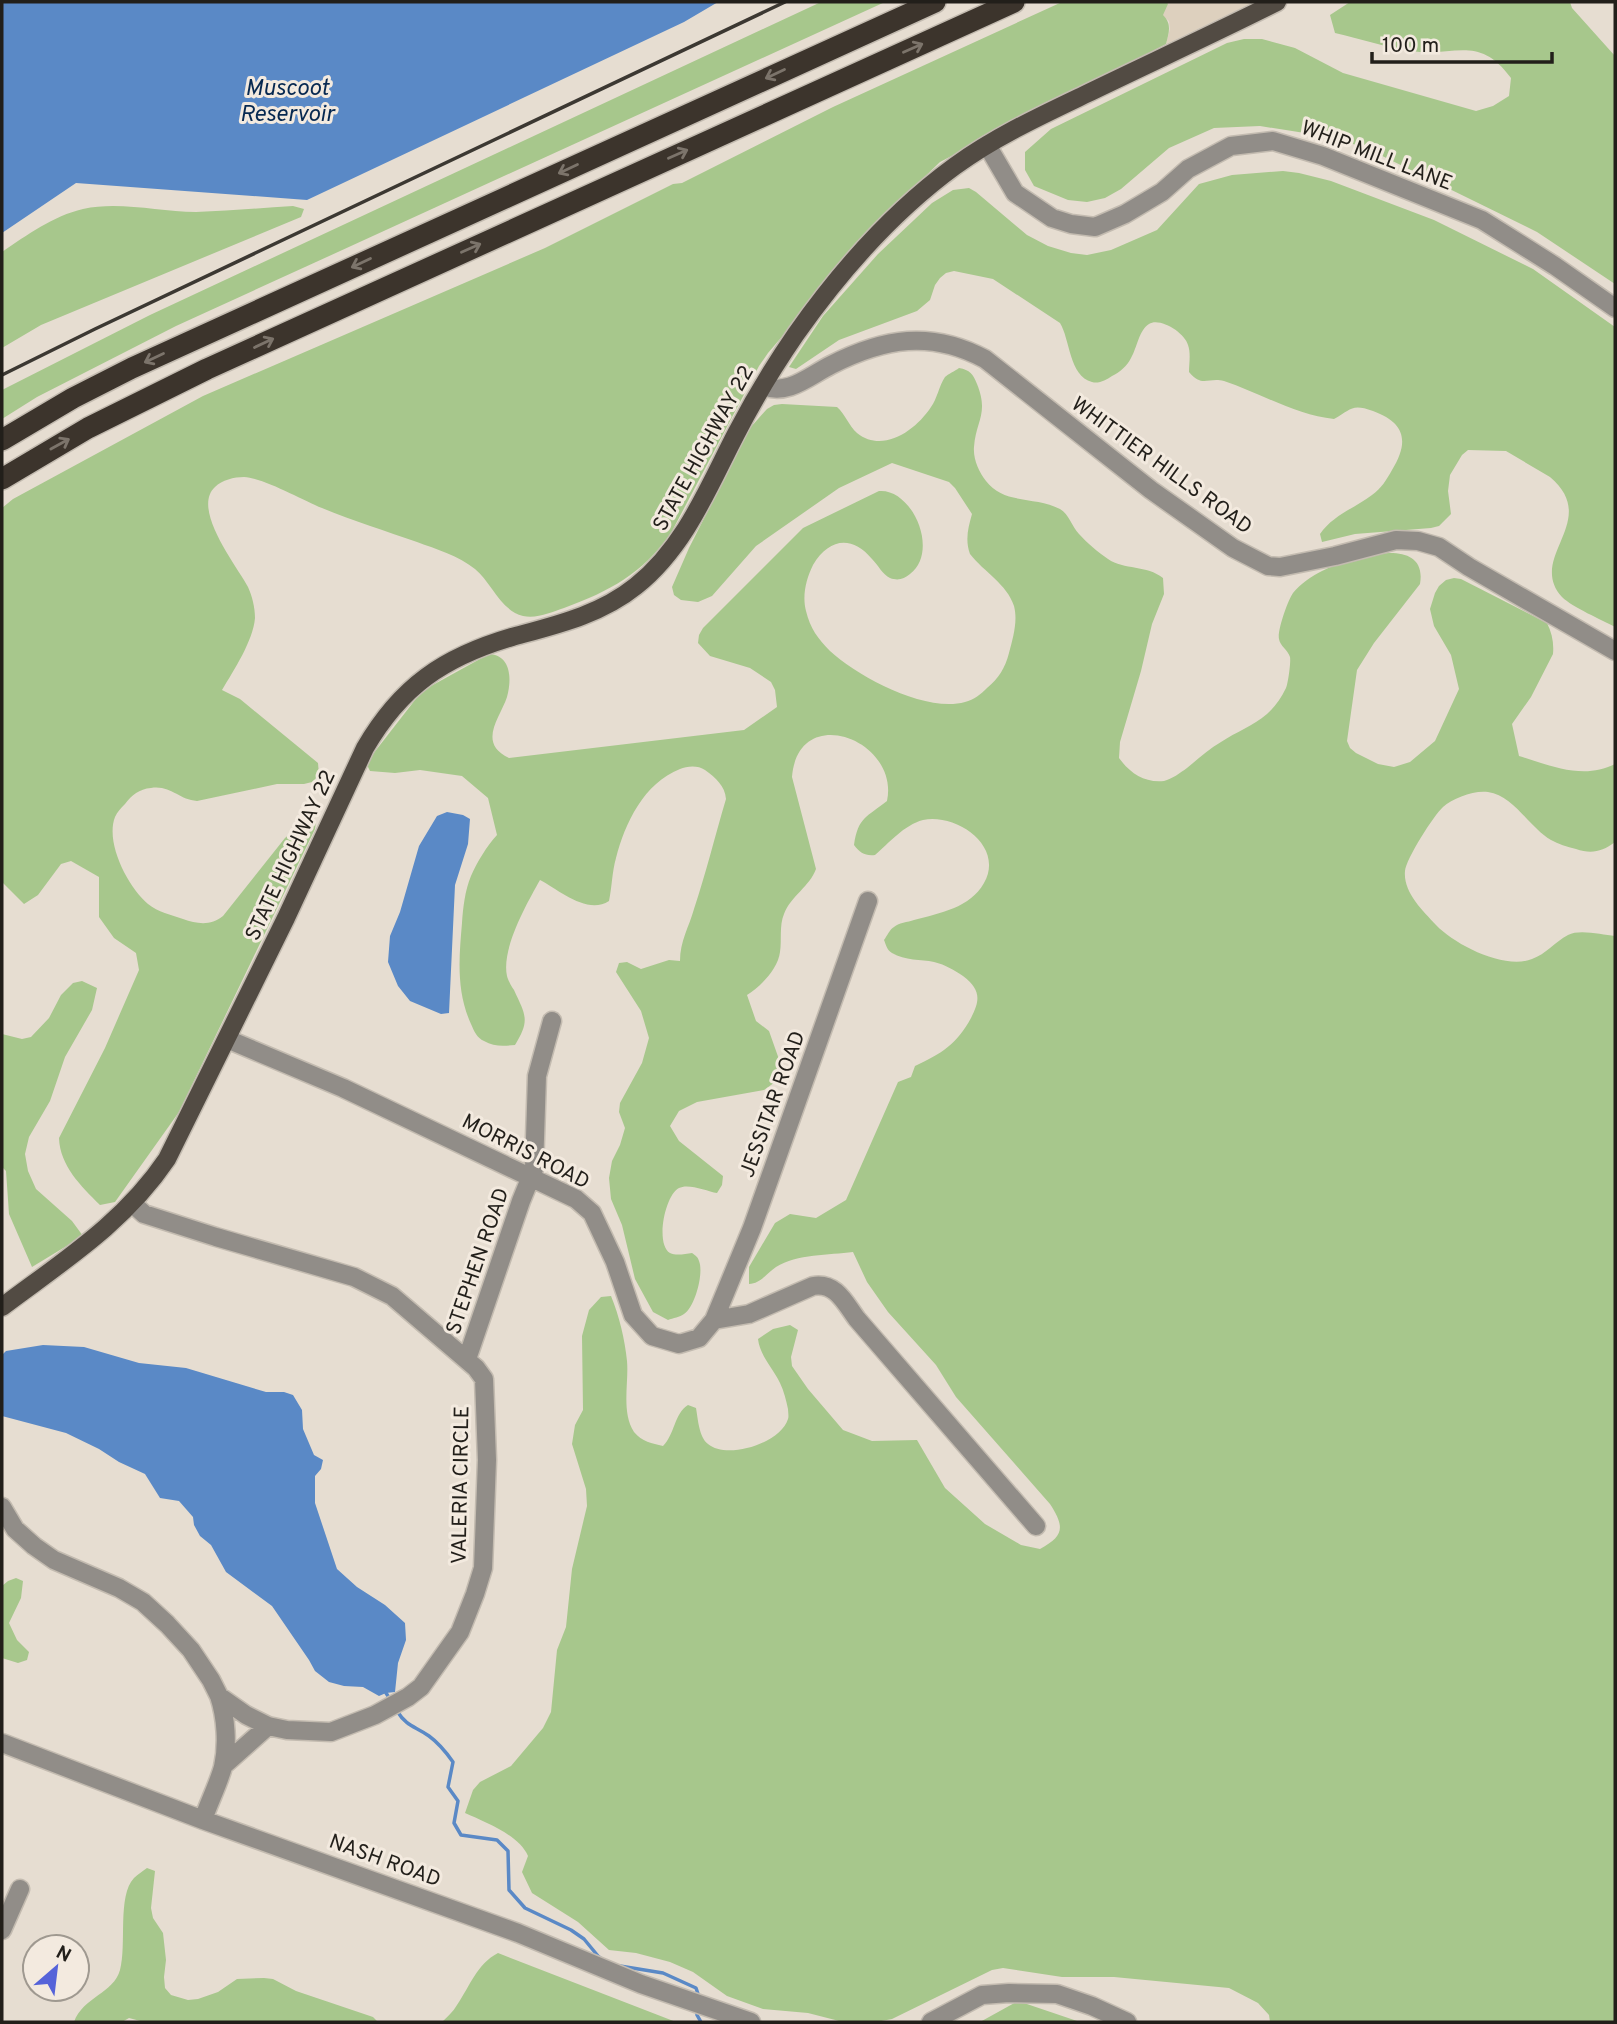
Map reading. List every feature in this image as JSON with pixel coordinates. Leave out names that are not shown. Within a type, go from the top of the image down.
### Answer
[{"type":"highway","points":[[2,440],[72,398],[144,362],[935,2]]},
{"type":"highway","points":[[2,479],[88,428],[207,369],[1014,2]]},
{"type":"main road","name":"STATE HIGHWAY 22","points":[[2,1307],[106,1228],[133,1204],[156,1176],[227,1039],[353,773],[376,731],[402,697],[455,659],[510,638],[581,617],[636,586],[667,556],[691,520],[762,386],[814,309],[857,255],[888,223],[957,164],[1044,115],[1277,2]]},
{"type":"street","name":"WHIP MILL LANE","points":[[987,145],[1014,193],[1052,218],[1095,227],[1125,214],[1161,192],[1188,169],[1231,146],[1273,141],[1323,156],[1482,220],[1615,308]]},
{"type":"street","name":"WHITTIER HILLS ROAD","points":[[762,386],[772,390],[789,388],[856,354],[902,340],[940,341],[967,349],[985,359],[1151,490],[1233,548],[1268,566],[1280,567],[1335,556],[1396,540],[1418,541],[1439,547],[1615,651]]},
{"type":"street","name":"JESSITAR ROAD","points":[[714,1320],[752,1228],[868,901]]},
{"type":"street","name":"STEPHEN ROAD","points":[[467,1359],[534,1169],[537,1076],[552,1021]]},
{"type":"street","name":"MORRIS ROAD","points":[[227,1039],[343,1088],[576,1199],[592,1213],[615,1262],[634,1315],[652,1336],[679,1344],[699,1338],[714,1320],[749,1314],[813,1286],[822,1284],[834,1288],[857,1319],[1036,1526]]},
{"type":"street","name":"VALERIA CIRCLE","points":[[133,1204],[144,1214],[354,1276],[392,1296],[467,1359],[484,1379],[487,1460],[483,1568],[460,1632],[421,1687],[375,1715],[331,1732],[287,1730],[268,1726],[246,1716],[219,1696]]},
{"type":"street","name":"VALERIA CIRCLE","points":[[2,1507],[15,1529],[54,1560],[119,1588],[143,1602],[191,1650],[211,1680],[222,1706],[226,1737],[223,1766],[203,1819]]},
{"type":"street","name":"VALERIA CIRCLE","points":[[223,1766],[268,1726]]},
{"type":"street","name":"NASH ROAD","points":[[2,1743],[518,1933],[641,1984],[751,2022]]},
{"type":"street","points":[[2,1930],[20,1889]]},
{"type":"street","points":[[931,2022],[982,1995],[1009,1993],[1057,1994],[1127,2022]]},
{"type":"shaded area","points":[[1167,2],[1254,2],[1166,44],[1169,21],[1162,15]]},
{"type":"green space","points":[[821,2],[885,2],[176,326],[37,397],[2,419],[2,390],[150,315]]},
{"type":"green space","points":[[1062,2],[1167,2],[1163,15],[1169,25],[1166,44],[940,162],[889,211],[768,353],[671,533],[649,560],[624,580],[581,602],[534,617],[523,616],[508,608],[475,569],[447,553],[334,513],[252,478],[232,478],[215,487],[209,497],[208,509],[212,523],[248,587],[255,614],[254,627],[247,646],[222,690],[240,699],[318,763],[319,775],[312,782],[304,784],[277,784],[197,801],[164,789],[143,790],[130,798],[115,817],[113,839],[116,851],[126,876],[148,904],[188,921],[209,923],[223,916],[285,838],[299,826],[316,821],[315,829],[179,1112],[115,1202],[100,1205],[67,1166],[59,1138],[105,1048],[139,970],[136,953],[114,938],[99,917],[99,877],[71,861],[61,864],[38,895],[24,904],[2,882],[2,508],[13,499],[203,396],[545,248],[833,107]]},
{"type":"green space","points":[[1350,2],[1570,2],[1572,8],[1615,56],[1615,284],[1537,232],[1366,148],[1330,137],[1260,126],[1214,128],[1169,148],[1121,189],[1105,198],[1087,202],[1068,200],[1034,186],[1025,170],[1025,152],[1051,129],[1227,43],[1244,39],[1262,39],[1295,48],[1343,73],[1476,111],[1493,106],[1509,96],[1511,78],[1499,64],[1476,52],[1411,51],[1335,33],[1330,15]]},
{"type":"green space","points":[[1283,171],[1331,181],[1434,220],[1533,269],[1615,327],[1615,627],[1562,597],[1553,582],[1552,568],[1567,524],[1569,509],[1564,493],[1550,477],[1506,451],[1468,450],[1462,455],[1450,475],[1448,491],[1451,514],[1439,526],[1355,534],[1322,542],[1320,534],[1325,527],[1375,493],[1386,480],[1401,451],[1401,434],[1398,428],[1384,416],[1366,409],[1352,409],[1334,419],[1320,417],[1224,381],[1198,380],[1189,372],[1186,340],[1165,324],[1149,324],[1143,330],[1125,366],[1105,380],[1092,382],[1084,378],[1074,365],[1060,323],[993,279],[954,271],[940,278],[930,300],[917,311],[839,340],[796,369],[789,367],[823,316],[878,254],[932,203],[953,190],[969,188],[976,192],[1027,235],[1048,246],[1087,255],[1111,250],[1157,230],[1199,184],[1232,175]]},
{"type":"green space","points":[[111,206],[196,212],[293,206],[304,209],[301,217],[41,325],[2,348],[2,252],[51,221],[83,209]]},
{"type":"green space","points":[[959,368],[972,375],[980,394],[982,410],[974,452],[981,474],[993,489],[1011,497],[1060,509],[1082,537],[1108,559],[1121,565],[1150,571],[1163,578],[1164,594],[1152,624],[1120,742],[1119,758],[1138,776],[1157,781],[1170,779],[1267,714],[1280,699],[1288,682],[1290,657],[1279,635],[1283,616],[1293,593],[1322,571],[1349,560],[1384,553],[1412,558],[1419,568],[1420,584],[1374,643],[1357,670],[1347,741],[1350,748],[1378,764],[1394,767],[1410,762],[1435,741],[1459,689],[1451,655],[1434,626],[1430,609],[1439,586],[1454,578],[1461,579],[1547,623],[1550,631],[1553,654],[1531,697],[1512,724],[1519,756],[1579,771],[1603,769],[1615,764],[1615,842],[1606,848],[1587,851],[1557,843],[1543,834],[1506,799],[1488,792],[1476,792],[1464,795],[1443,807],[1415,848],[1405,871],[1405,879],[1410,893],[1420,907],[1444,933],[1481,954],[1495,958],[1521,962],[1532,959],[1573,933],[1615,936],[1615,2022],[1270,2022],[1269,2015],[1258,2003],[1229,1988],[1114,1977],[1062,1977],[1003,1968],[992,1970],[892,2019],[876,2022],[843,2022],[808,2013],[763,2009],[727,1996],[693,1972],[670,1962],[636,1953],[609,1950],[578,1922],[532,1893],[522,1872],[528,1856],[524,1848],[501,1830],[465,1813],[473,1790],[480,1782],[511,1766],[543,1728],[551,1712],[557,1650],[566,1627],[572,1569],[587,1506],[586,1489],[572,1444],[575,1425],[583,1410],[582,1336],[589,1310],[601,1297],[611,1296],[619,1319],[627,1361],[628,1415],[634,1432],[644,1440],[663,1446],[683,1409],[688,1405],[696,1408],[699,1428],[705,1441],[717,1449],[752,1447],[775,1435],[788,1419],[788,1409],[781,1386],[758,1339],[773,1329],[790,1325],[798,1330],[791,1357],[792,1366],[843,1430],[872,1441],[917,1440],[945,1488],[985,1524],[1021,1545],[1040,1549],[1054,1540],[1060,1530],[1050,1504],[956,1397],[936,1365],[888,1312],[867,1282],[853,1252],[813,1256],[784,1263],[757,1282],[749,1284],[749,1267],[775,1223],[790,1214],[816,1218],[846,1200],[898,1082],[911,1077],[915,1066],[948,1047],[971,1018],[977,995],[969,981],[934,962],[897,956],[889,950],[884,940],[896,926],[954,908],[978,891],[989,869],[983,845],[974,835],[949,822],[923,820],[903,830],[875,855],[863,853],[854,845],[858,829],[864,818],[887,801],[887,779],[878,761],[864,747],[847,738],[828,735],[811,740],[798,754],[792,777],[816,869],[784,914],[776,965],[763,982],[747,995],[756,1021],[769,1031],[781,1065],[778,1080],[764,1090],[697,1102],[679,1111],[670,1126],[679,1141],[723,1176],[717,1193],[692,1187],[679,1188],[674,1192],[666,1209],[663,1240],[666,1248],[675,1254],[692,1253],[699,1260],[700,1266],[699,1281],[692,1304],[682,1315],[668,1320],[653,1312],[635,1279],[622,1225],[611,1199],[609,1178],[612,1161],[625,1128],[619,1112],[620,1103],[642,1063],[649,1038],[641,1011],[616,972],[619,963],[627,962],[641,969],[669,960],[680,961],[683,941],[726,799],[722,786],[705,770],[692,766],[667,775],[646,794],[631,818],[620,845],[609,901],[592,905],[573,900],[540,880],[516,926],[506,965],[508,979],[524,1012],[523,1030],[515,1045],[499,1046],[482,1040],[475,1032],[466,1012],[460,974],[462,917],[467,887],[479,860],[497,835],[488,798],[462,776],[420,770],[395,773],[370,771],[366,763],[422,691],[489,654],[502,659],[508,669],[507,697],[492,738],[499,752],[509,758],[744,730],[777,707],[775,690],[771,682],[750,668],[710,656],[698,643],[699,635],[803,528],[879,491],[902,499],[911,510],[922,537],[919,564],[905,577],[893,579],[885,575],[857,546],[841,543],[826,549],[813,565],[807,582],[805,605],[812,628],[826,647],[842,661],[893,690],[913,698],[949,704],[977,697],[995,680],[1006,663],[1015,612],[1006,591],[970,554],[967,539],[972,514],[949,482],[892,463],[839,488],[756,546],[712,596],[698,602],[681,600],[674,595],[672,587],[750,428],[767,409],[782,404],[837,407],[857,433],[867,439],[888,440],[908,431],[925,416],[945,377]]},
{"type":"green space","points":[[82,981],[97,988],[92,1010],[65,1057],[50,1101],[29,1137],[25,1154],[28,1171],[36,1189],[72,1221],[83,1236],[32,1267],[9,1214],[6,1171],[2,1167],[2,1034],[22,1039],[31,1037],[49,1018],[61,995],[73,983]]},
{"type":"green space","points":[[16,1578],[23,1581],[21,1598],[9,1623],[17,1640],[29,1652],[27,1660],[18,1663],[2,1658],[2,1586]]},
{"type":"green space","points":[[147,1868],[155,1871],[151,1908],[153,1918],[163,1933],[165,1988],[171,1995],[188,2000],[198,1999],[218,1992],[237,1979],[273,1979],[296,1991],[373,2017],[378,2022],[144,2022],[129,2018],[122,2022],[74,2022],[84,2007],[117,1978],[122,1960],[126,1896],[134,1878]]},
{"type":"green space","points":[[498,1953],[676,2022],[442,2022],[455,2008],[479,1969]]},
{"type":"green space","points":[[1018,2001],[1080,2022],[980,2022]]},
{"type":"water","name":"Muscoot Reservoir","points":[[2,2],[718,2],[684,22],[307,200],[76,183],[2,233]]},
{"type":"water","points":[[447,812],[470,819],[468,844],[455,885],[449,1013],[441,1014],[410,1001],[398,986],[388,962],[390,936],[400,912],[419,846],[437,816]]},
{"type":"water","points":[[43,1345],[84,1347],[139,1363],[186,1368],[266,1392],[293,1395],[302,1410],[303,1429],[314,1455],[323,1460],[321,1469],[315,1476],[315,1503],[337,1569],[405,1623],[406,1640],[398,1663],[395,1692],[379,1696],[363,1687],[329,1682],[315,1671],[272,1606],[226,1572],[211,1545],[200,1536],[193,1517],[179,1501],[160,1498],[145,1474],[66,1433],[2,1416],[2,1355],[6,1351]]},
{"type":"waterway","points":[[386,1693],[392,1702]]},
{"type":"waterway","points":[[397,1711],[408,1723],[436,1742],[453,1762],[448,1787],[458,1801],[454,1823],[461,1835],[497,1840],[508,1851],[509,1890],[525,1908],[584,1939],[603,1960]]},
{"type":"waterway","points":[[620,1966],[663,1973],[696,1988],[699,1997]]},
{"type":"waterway","points":[[697,2008],[701,2022]]},
{"type":"railway","points":[[2,375],[785,2]]}]
